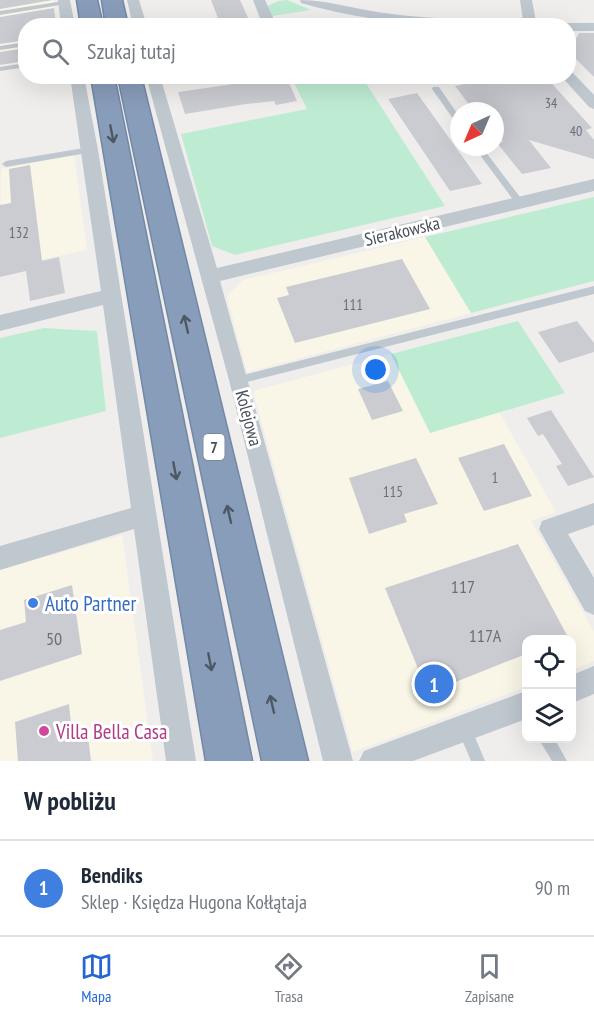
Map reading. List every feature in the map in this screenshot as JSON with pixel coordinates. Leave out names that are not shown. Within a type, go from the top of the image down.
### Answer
[{"type":"highway","points":[[87,0],[90,18]]},
{"type":"highway","points":[[112,0],[115,18]]},
{"type":"highway","points":[[103,84],[229,761]]},
{"type":"highway","name":"7","points":[[131,84],[285,761]]},
{"type":"street","points":[[133,0],[138,18]]},
{"type":"street","points":[[260,0],[267,18]]},
{"type":"street","points":[[306,0],[334,10],[382,18]]},
{"type":"street","points":[[526,0],[529,18]]},
{"type":"street","points":[[64,2],[67,18]]},
{"type":"street","points":[[576,27],[594,27]]},
{"type":"street","points":[[78,84],[90,150],[181,761]]},
{"type":"street","name":"Kolejowa","points":[[155,84],[211,276],[338,761]]},
{"type":"street","points":[[575,84],[594,104]]},
{"type":"street","name":"Sierakowska","points":[[211,276],[594,185]]},
{"type":"street","points":[[0,323],[112,297]]},
{"type":"street","points":[[594,514],[551,529],[594,602]]},
{"type":"street","points":[[0,558],[145,515]]},
{"type":"street","points":[[576,687],[594,680]]},
{"type":"street","points":[[374,761],[420,753],[464,728],[522,708]]},
{"type":"lane","points":[[0,13],[64,2]]},
{"type":"lane","points":[[0,48],[18,45]]},
{"type":"lane","points":[[0,69],[18,66]]},
{"type":"lane","points":[[436,89],[450,108]]},
{"type":"lane","points":[[6,164],[90,150]]},
{"type":"lane","points":[[485,156],[519,203]]},
{"type":"lane","points":[[239,380],[594,290]]},
{"type":"lane","points":[[464,728],[478,761]]},
{"type":"lane","points":[[548,743],[560,761]]},
{"type":"shaded area","points":[[0,0],[53,0],[55,18],[18,18],[18,63],[0,66]]},
{"type":"shaded area","points":[[74,156],[87,250],[0,268],[1,169]]},
{"type":"shaded area","points":[[425,237],[471,313],[247,372],[227,296],[243,280]]},
{"type":"shaded area","points":[[391,354],[430,433],[499,412],[556,512],[531,521],[594,632],[594,661],[576,668],[576,635],[522,635],[522,689],[353,752],[253,391]]},
{"type":"shaded area","points":[[122,535],[153,761],[0,761],[0,570]]},
{"type":"green space","points":[[287,0],[311,10],[272,16],[268,6]]},
{"type":"green space","points":[[294,84],[367,84],[445,206],[235,255],[212,246],[181,134],[307,109]]},
{"type":"green space","points":[[594,197],[594,281],[471,313],[425,237]]},
{"type":"green space","points":[[518,321],[565,393],[430,433],[391,354]]},
{"type":"green space","points":[[44,328],[97,331],[106,411],[0,438],[0,338]]},
{"type":"building","points":[[0,0],[53,0],[0,9]]},
{"type":"building","points":[[211,0],[240,0],[248,18],[218,18]]},
{"type":"building","points":[[54,8],[55,18],[18,18],[18,41],[0,44],[0,17]]},
{"type":"building","points":[[579,33],[594,33],[594,77],[576,59],[576,39]]},
{"type":"building","points":[[18,49],[18,62],[0,65],[0,52]]},
{"type":"building","points":[[234,84],[290,84],[297,101],[276,105],[274,101],[246,104],[185,114],[178,92]]},
{"type":"building","points":[[552,84],[592,128],[586,130],[594,140],[594,159],[529,140],[551,168],[522,174],[504,152],[504,102],[467,102],[455,86]]},
{"type":"building","points":[[417,93],[450,139],[450,156],[462,156],[482,184],[450,191],[388,99]]},
{"type":"building","points":[[30,165],[42,261],[59,257],[65,293],[30,301],[26,271],[0,277],[0,205],[11,203],[9,169]]},
{"type":"building","points":[[402,259],[430,309],[295,343],[277,298],[289,295],[286,287]]},
{"type":"building","points":[[577,321],[594,343],[594,352],[559,363],[538,332]]},
{"type":"building","points":[[388,381],[403,411],[372,420],[358,389]]},
{"type":"building","points":[[551,410],[594,477],[568,486],[556,466],[562,464],[543,434],[538,436],[527,418]]},
{"type":"building","points":[[504,444],[532,496],[484,511],[458,458]]},
{"type":"building","points":[[416,458],[438,504],[404,514],[407,522],[369,534],[349,478]]},
{"type":"building","points":[[518,544],[567,635],[522,635],[522,656],[428,693],[385,588]]},
{"type":"building","points":[[72,585],[82,654],[0,681],[0,630],[26,622],[24,600]]},
{"type":"building","name":"Villa Bella Casa","points":[[69,704],[72,733],[87,728],[91,761],[18,761],[15,722]]},
{"type":"place","name":"Auto Partner","points":[[33,603]]},
{"type":"place","name":"Bendiks","points":[[434,684]]},
{"type":"place","name":"Villa Bella Casa","points":[[44,731]]}]
